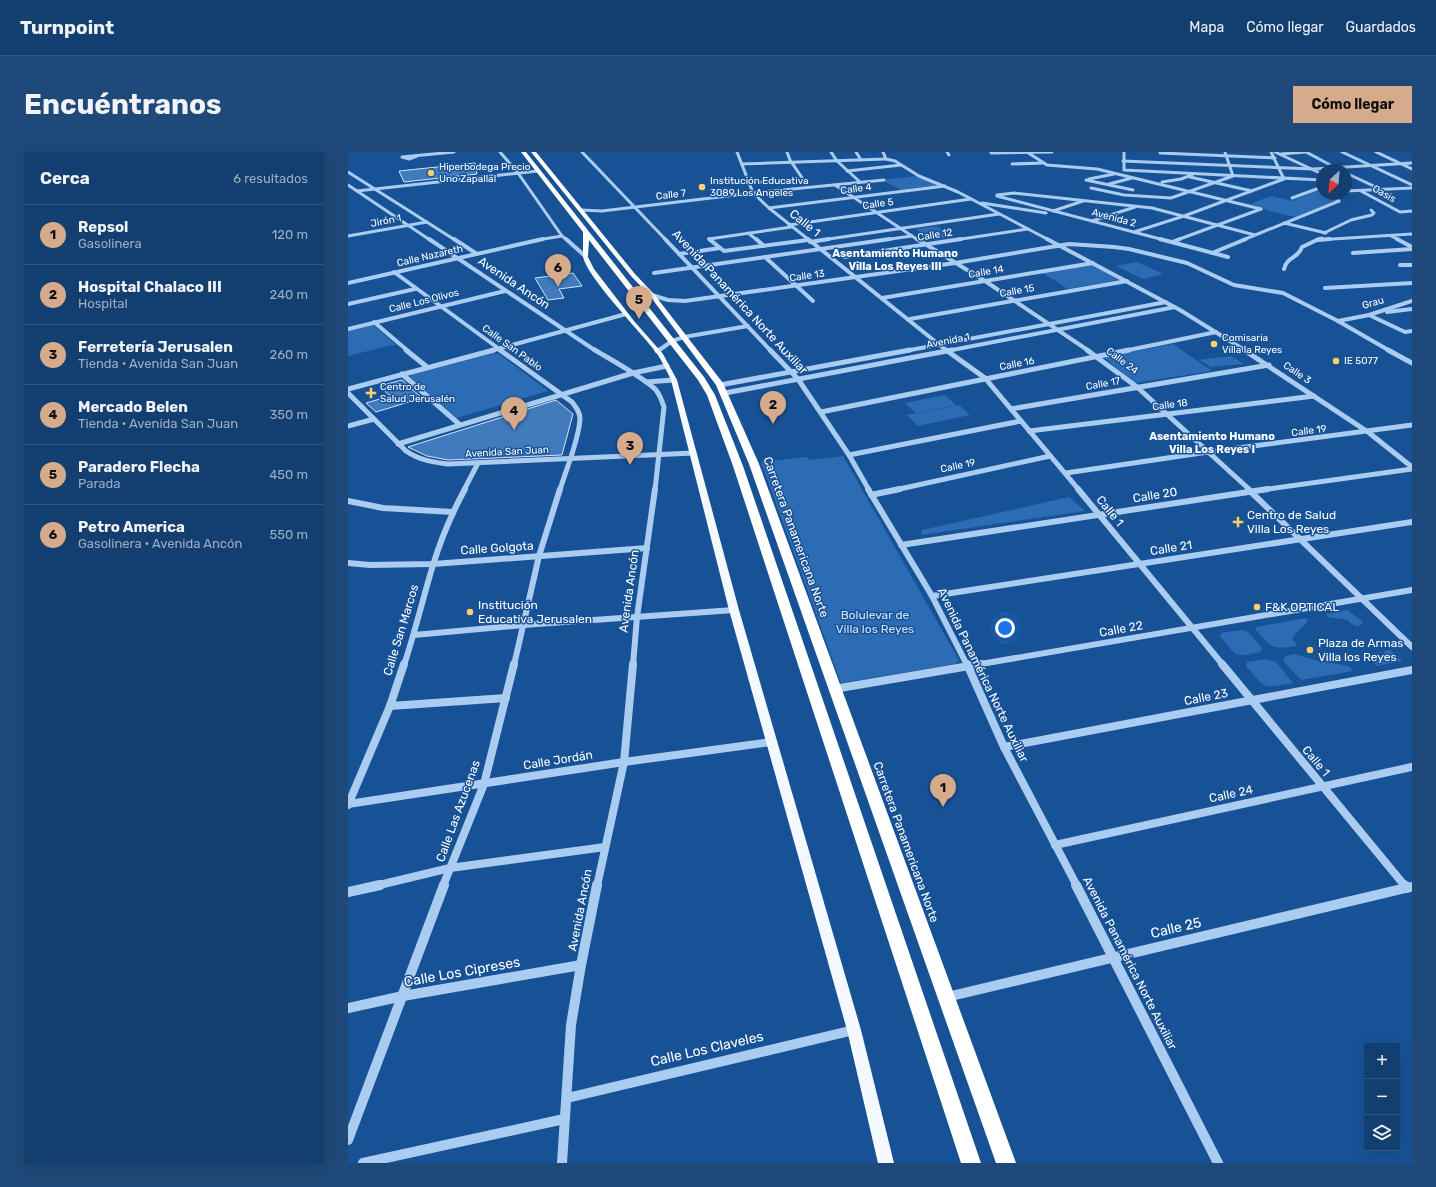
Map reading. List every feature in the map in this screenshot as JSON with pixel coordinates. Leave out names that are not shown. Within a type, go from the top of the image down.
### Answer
[{"type":"highway","name":"Carretera Panamericana Norte","points":[[523,152],[586,232],[722,389],[754,464],[1006,1163]]},
{"type":"highway","name":"Carretera Panamericana Norte","points":[[533,152],[633,275],[652,294],[708,388],[738,466],[971,1163]]},
{"type":"highway","points":[[585,256],[586,232]]},
{"type":"main road","points":[[585,256],[591,268],[626,314],[657,351],[674,380],[734,610],[854,1030],[886,1163]]},
{"type":"street","points":[[417,156],[454,152]]},
{"type":"street","points":[[500,152],[518,173],[562,236],[585,256]]},
{"type":"street","name":"Avenida Panamérica Norte Auxiliar","points":[[582,152],[792,372],[821,412],[848,454],[932,596],[968,666],[1004,747],[1114,957],[1218,1163]]},
{"type":"street","points":[[736,152],[753,193]]},
{"type":"street","points":[[787,152],[790,160],[802,179],[811,187]]},
{"type":"street","points":[[831,152],[837,161],[860,182]]},
{"type":"street","points":[[856,152],[861,160]]},
{"type":"street","points":[[742,164],[793,164],[886,159],[883,152]]},
{"type":"street","points":[[1028,152],[1047,165],[1090,168],[1116,173],[1146,182],[1157,183],[1261,209],[1172,242]]},
{"type":"street","points":[[991,153],[1052,152]]},
{"type":"street","points":[[1124,152],[1122,152],[1124,170],[1316,180]]},
{"type":"street","points":[[1225,152],[1233,176]]},
{"type":"street","points":[[1271,152],[1284,179]]},
{"type":"street","points":[[1275,152],[1316,171]]},
{"type":"street","points":[[1281,154],[1306,152],[1329,164]]},
{"type":"street","points":[[1342,152],[1412,186]]},
{"type":"street","points":[[1376,152],[1412,169]]},
{"type":"street","points":[[1165,182],[1162,172],[1160,153],[1274,158]]},
{"type":"street","name":"Calle 3","points":[[886,159],[895,161],[919,176],[946,186],[1175,307],[1269,365],[1368,432],[1412,468]]},
{"type":"street","points":[[1123,161],[1316,169]]},
{"type":"street","points":[[1012,164],[1044,163]]},
{"type":"street","points":[[1352,166],[1412,163]]},
{"type":"street","points":[[847,171],[901,165]]},
{"type":"street","points":[[1069,170],[1116,173]]},
{"type":"street","points":[[357,191],[538,171]]},
{"type":"street","name":"Avenida Ancón","points":[[348,172],[477,254]]},
{"type":"street","points":[[1116,173],[1086,180],[1133,190],[1124,195]]},
{"type":"street","points":[[1157,183],[1187,177],[1194,174]]},
{"type":"street","points":[[1090,188],[1124,195],[1171,198],[1193,192],[1233,176]]},
{"type":"street","points":[[1352,176],[1380,190]]},
{"type":"street","points":[[1107,185],[1133,177]]},
{"type":"street","points":[[1187,177],[1252,191]]},
{"type":"street","points":[[748,183],[802,179]]},
{"type":"street","points":[[1134,232],[1184,216],[1284,179]]},
{"type":"street","points":[[348,184],[361,180]]},
{"type":"street","name":"Calle 7","points":[[580,210],[602,211],[753,193],[884,180]]},
{"type":"street","name":"Avenida Ancón","points":[[348,184],[565,331],[646,382],[656,390],[662,399],[664,408],[660,454],[637,617],[624,762],[581,965],[571,1025],[562,1163]]},
{"type":"street","name":"Calle 24","points":[[835,185],[852,198],[900,229],[1058,329],[1137,387],[1251,491],[1412,647]]},
{"type":"street","name":"Calle 4","points":[[769,208],[946,186]]},
{"type":"street","points":[[1352,191],[1380,190],[1412,186]]},
{"type":"street","points":[[1292,198],[1316,189]]},
{"type":"street","name":"Oasis","points":[[1361,191],[1400,212],[1412,211]]},
{"type":"street","name":"Calle 1","points":[[753,193],[790,226],[910,319],[948,351],[986,379],[1066,473],[1323,787],[1410,888]]},
{"type":"street","name":"Avenida 2","points":[[1085,200],[1014,193],[997,195],[998,197],[1228,257]]},
{"type":"street","name":"Calle 5","points":[[720,248],[710,238],[971,199]]},
{"type":"street","points":[[1053,211],[1085,200],[1138,206],[1221,225],[1255,235]]},
{"type":"street","points":[[1212,253],[1339,201],[1337,200]]},
{"type":"street","points":[[977,202],[1084,219]]},
{"type":"street","points":[[1091,221],[1138,206]]},
{"type":"street","points":[[1324,233],[1351,220],[1374,214],[1371,210]]},
{"type":"street","points":[[679,254],[720,248],[724,251],[809,241],[999,214]]},
{"type":"street","name":"Jirón 1","points":[[348,236],[427,222]]},
{"type":"street","points":[[1284,223],[1330,234],[1302,247],[1300,253],[1289,259],[1284,265],[1284,269]]},
{"type":"street","name":"Calle 12","points":[[844,257],[1028,229]]},
{"type":"street","points":[[748,233],[764,246]]},
{"type":"street","points":[[1317,240],[1412,234]]},
{"type":"street","points":[[1389,235],[1412,248]]},
{"type":"street","name":"Calle Nazareth","points":[[348,283],[456,258],[562,236]]},
{"type":"street","points":[[654,273],[912,236]]},
{"type":"street","name":"Calle 13","points":[[652,294],[672,302],[720,297],[955,263],[1059,245],[1081,244],[1136,250],[1186,263],[1234,285],[1283,293],[1338,321]]},
{"type":"street","points":[[1353,253],[1412,248]]},
{"type":"street","points":[[765,257],[813,301]]},
{"type":"street","name":"Calle 14","points":[[882,298],[1093,263]]},
{"type":"street","points":[[1400,265],[1412,264]]},
{"type":"street","name":"Calle San Pablo","points":[[394,272],[415,289],[572,402],[578,410],[580,418],[569,458]]},
{"type":"street","name":"Calle 15","points":[[910,319],[1127,281]]},
{"type":"street","points":[[1325,288],[1412,283]]},
{"type":"street","points":[[348,304],[415,289]]},
{"type":"street","name":"Calle Los Olivos","points":[[348,329],[505,291]]},
{"type":"street","name":"Grau","points":[[1338,321],[1371,314],[1412,301]]},
{"type":"street","name":"Avenida 1","points":[[722,389],[792,372],[1166,302]]},
{"type":"street","name":"Avenida 1","points":[[722,389],[798,379],[1175,307]]},
{"type":"street","points":[[1371,314],[1412,310]]},
{"type":"street","points":[[348,389],[626,314]]},
{"type":"street","points":[[1371,314],[1405,332],[1412,331]]},
{"type":"street","points":[[1338,321],[1412,363]]},
{"type":"street","points":[[374,322],[427,367]]},
{"type":"street","points":[[657,351],[678,339],[748,326]]},
{"type":"street","name":"Calle 16","points":[[821,412],[1216,332]]},
{"type":"street","name":"Calle 17","points":[[1011,409],[1269,365]]},
{"type":"street","points":[[398,444],[459,424],[633,373],[667,366]]},
{"type":"street","points":[[402,374],[459,424]]},
{"type":"street","points":[[646,382],[674,380]]},
{"type":"street","name":"Avenida San Juan","points":[[348,393],[398,444],[415,457],[427,461],[448,464],[694,453]]},
{"type":"street","name":"Calle 18","points":[[1029,431],[1314,396]]},
{"type":"street","points":[[348,426],[374,419]]},
{"type":"street","points":[[848,454],[1021,421]]},
{"type":"street","name":"Calle 19","points":[[1066,473],[1208,452],[1412,425]]},
{"type":"street","name":"Calle 19","points":[[871,495],[1050,456]]},
{"type":"street","name":"Calle Las Azucenas","points":[[348,1140],[450,868],[484,784],[506,698],[539,556],[569,458]]},
{"type":"street","name":"Calle San Marcos","points":[[348,805],[390,706],[414,635],[433,564],[453,512],[478,463]]},
{"type":"street","name":"Calle 20","points":[[901,545],[1251,491],[1412,468]]},
{"type":"street","points":[[348,501],[383,508],[453,512]]},
{"type":"street","name":"Calle 21","points":[[932,596],[1412,522]]},
{"type":"street","name":"Calle Golgota","points":[[348,563],[370,565],[433,564],[647,548]]},
{"type":"street","name":"Calle 22","points":[[834,689],[1412,590]]},
{"type":"street","points":[[414,635],[523,625],[734,610]]},
{"type":"street","name":"Calle 23","points":[[1004,747],[1412,670]]},
{"type":"street","points":[[390,706],[506,698]]},
{"type":"street","name":"Calle Jordán","points":[[348,805],[624,762],[771,742]]},
{"type":"street","name":"Calle 24","points":[[1055,845],[1412,767]]},
{"type":"street","points":[[348,892],[450,868],[605,846]]},
{"type":"street","name":"Calle 25","points":[[947,997],[1410,888]]},
{"type":"street","name":"Calle Los Cipreses","points":[[348,1008],[403,996],[581,965]]},
{"type":"street","name":"Calle Los Claveles","points":[[566,1098],[854,1030]]},
{"type":"street","points":[[363,1163],[564,1119]]},
{"type":"green space","points":[[915,176],[941,185],[901,190],[882,180]]},
{"type":"green space","points":[[1316,191],[1316,200],[1336,200],[1295,217],[1265,210],[1266,209],[1250,204],[1271,196],[1292,201]]},
{"type":"green space","points":[[936,226],[954,236],[934,240],[915,229]]},
{"type":"green space","points":[[1137,262],[1163,274],[1143,279],[1116,266]]},
{"type":"green space","points":[[1090,264],[1118,280],[1068,289],[1041,272]]},
{"type":"green space","points":[[372,324],[396,345],[348,356],[348,330]]},
{"type":"green space","points":[[1173,344],[1212,371],[1134,383],[1104,357]]},
{"type":"green space","points":[[494,353],[499,354],[548,391],[457,418],[410,377],[411,375]]},
{"type":"green space","points":[[1231,356],[1244,364],[1211,367],[1199,360]]},
{"type":"green space","points":[[945,395],[956,405],[916,413],[905,403]]},
{"type":"green space","points":[[959,405],[970,415],[918,426],[907,415]]},
{"type":"green space","name":"Bolulevar de Villa los Reyes","points":[[843,456],[959,660],[955,664],[841,683],[761,462],[808,457],[809,460]]},
{"type":"green space","points":[[1069,497],[1085,511],[921,535],[922,530]]},
{"type":"green space","points":[[1347,610],[1363,622],[1361,625],[1357,626],[1347,620],[1328,617],[1326,614]]},
{"type":"green space","points":[[1306,618],[1308,621],[1292,638],[1296,646],[1281,648],[1273,646],[1265,641],[1256,630],[1256,627]]},
{"type":"green space","points":[[1243,630],[1248,632],[1262,648],[1260,652],[1245,655],[1237,654],[1233,652],[1220,636],[1221,633]]},
{"type":"green space","points":[[1390,650],[1402,661],[1377,666],[1374,664],[1385,651]]},
{"type":"green space","points":[[1294,654],[1318,661],[1349,666],[1353,671],[1301,680],[1283,661],[1286,656]]},
{"type":"green space","points":[[1266,659],[1276,662],[1293,683],[1276,686],[1266,685],[1262,683],[1246,666],[1247,662]]},
{"type":"building","name":"Hiperbodega Precio Uno Zapallal","points":[[475,163],[477,174],[404,182],[399,171]]},
{"type":"building","points":[[573,273],[582,286],[559,289],[564,298],[548,300],[535,278]]},
{"type":"building","points":[[402,380],[422,398],[376,412],[366,403],[390,396],[379,386]]},
{"type":"building","points":[[556,400],[573,414],[562,455],[448,460],[427,456],[408,447]]},
{"type":"place","name":"Hiperbodega Precio Uno Zapallal","points":[[431,173]]},
{"type":"place","name":"Institución Educativa 3089 Los Angeles","points":[[702,187]]},
{"type":"place","name":"Petro America","points":[[558,287]]},
{"type":"place","name":"Paradero Flecha","points":[[639,319]]},
{"type":"place","name":"Comisaria Villa la Reyes","points":[[1214,344]]},
{"type":"place","name":"IE 5077","points":[[1336,361]]},
{"type":"place","name":"Centro de Salud Jerusalén","points":[[371,393]]},
{"type":"place","name":"Hospital Chalaco III","points":[[773,424]]},
{"type":"place","name":"Mercado Belen","points":[[514,430]]},
{"type":"place","name":"Ferretería Jerusalen","points":[[630,465]]},
{"type":"place","name":"Centro de Salud Villa Los Reyes","points":[[1238,522]]},
{"type":"place","name":"F&K OPTICAL","points":[[1257,607]]},
{"type":"place","name":"Institución Educativa Jerusalen","points":[[470,612]]},
{"type":"place","name":"Plaza de Armas Villa los Reyes","points":[[1310,650]]},
{"type":"place","name":"Repsol","points":[[943,807]]},
{"type":"district","name":"Asentamiento Humano Villa Los Reyes III","points":[[895,259]]},
{"type":"district","name":"Asentamiento Humano Villa Los Reyes I","points":[[1212,442]]}]
